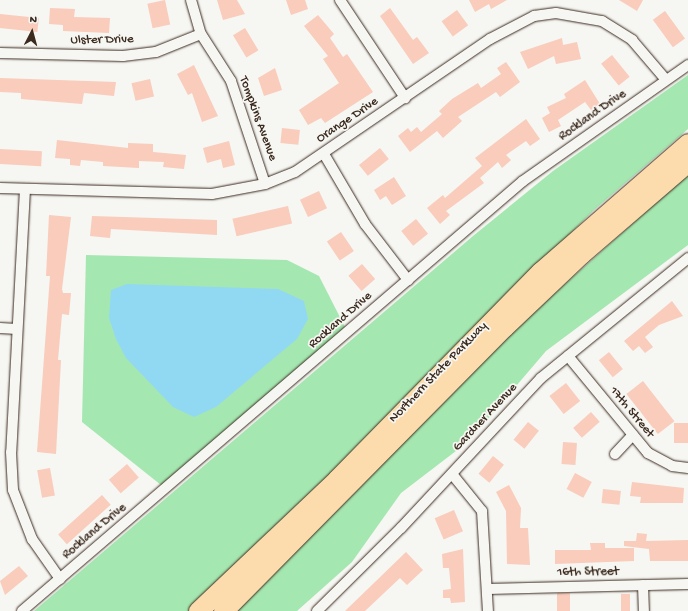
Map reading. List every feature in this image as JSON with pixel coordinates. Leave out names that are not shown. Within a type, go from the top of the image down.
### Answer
[{"type":"highway","name":"Northern State Parkway","points":[[198,611],[336,479],[540,272],[688,143]]},
{"type":"highway","name":"Northern State Parkway","points":[[223,611],[504,327],[581,254],[688,162]]},
{"type":"street","name":"Tompkins Avenue","points":[[191,0],[201,34],[231,82],[265,184]]},
{"type":"street","points":[[340,0],[405,98]]},
{"type":"street","name":"Orange Drive","points":[[0,188],[212,194],[265,184],[296,172],[324,154],[512,25],[556,13],[583,15],[611,26],[632,40],[666,80]]},
{"type":"street","name":"Ulster Drive","points":[[0,53],[123,56],[156,52],[201,34]]},
{"type":"street","name":"Rockland Drive","points":[[22,611],[523,181],[688,65]]},
{"type":"street","points":[[324,154],[365,224],[408,280]]},
{"type":"street","points":[[25,189],[11,452],[13,490],[32,539],[60,579]]},
{"type":"street","name":"Gardner Avenue","points":[[317,611],[452,474],[541,378],[688,258]]},
{"type":"street","points":[[0,328],[17,329]]},
{"type":"street","name":"17th Street","points":[[568,356],[633,435],[660,462],[688,468]]},
{"type":"street","points":[[614,454],[633,435]]},
{"type":"street","points":[[452,474],[482,511],[488,588],[488,611]]},
{"type":"street","name":"16th Street","points":[[488,588],[688,584]]},
{"type":"street","points":[[642,585],[644,611]]},
{"type":"green space","points":[[688,75],[688,129],[594,210],[395,407],[275,532],[191,611],[34,611],[473,236],[553,171]]},
{"type":"green space","points":[[688,174],[688,245],[546,351],[469,441],[401,493],[352,562],[297,611],[233,611],[518,326]]},
{"type":"green space","points":[[86,255],[287,260],[319,276],[348,333],[166,489],[82,422]]},
{"type":"water","points":[[127,284],[278,289],[304,301],[308,319],[297,339],[216,407],[194,417],[173,407],[126,358],[116,339],[109,318],[111,290]]},
{"type":"building","points":[[165,0],[170,24],[153,28],[147,4]]},
{"type":"building","points":[[217,0],[237,0],[245,14],[223,20]]},
{"type":"building","points":[[286,0],[305,0],[308,9],[291,15]]},
{"type":"building","points":[[469,0],[507,0],[491,9],[489,4],[475,12]]},
{"type":"building","points":[[619,0],[643,0],[637,11]]},
{"type":"building","points":[[50,8],[75,9],[74,17],[110,18],[109,33],[63,31],[63,25],[49,24]]},
{"type":"building","points":[[390,8],[413,40],[417,37],[429,53],[413,64],[380,16]]},
{"type":"building","points":[[457,10],[468,25],[453,37],[442,21]]},
{"type":"building","points":[[665,11],[685,39],[673,47],[653,20]]},
{"type":"building","points":[[0,14],[39,18],[37,32],[0,28]]},
{"type":"building","points":[[318,15],[334,34],[330,38],[343,57],[347,54],[373,92],[325,123],[321,118],[308,125],[299,110],[339,83],[323,59],[328,56],[304,26]]},
{"type":"building","points":[[245,28],[258,50],[246,57],[233,35]]},
{"type":"building","points":[[562,38],[563,45],[577,42],[581,59],[556,64],[554,56],[528,69],[520,52]]},
{"type":"building","points":[[612,55],[630,77],[619,86],[601,64]]},
{"type":"building","points":[[506,62],[520,82],[500,97],[496,92],[458,117],[462,121],[443,138],[437,131],[410,152],[398,136],[408,128],[411,132],[417,127],[421,132],[442,114],[439,111],[452,99],[478,83],[481,88],[501,74],[497,68]]},
{"type":"building","points":[[194,65],[218,116],[202,122],[192,93],[188,95],[177,74]]},
{"type":"building","points":[[275,68],[282,90],[264,96],[258,78]]},
{"type":"building","points":[[0,78],[116,82],[114,96],[84,93],[82,104],[21,99],[21,93],[0,92]]},
{"type":"building","points":[[150,79],[154,97],[136,101],[131,83]]},
{"type":"building","points":[[585,80],[600,104],[591,110],[585,102],[558,120],[561,126],[549,132],[542,118],[550,113],[547,107],[566,98],[564,94]]},
{"type":"building","points":[[526,119],[540,139],[530,146],[526,141],[506,155],[511,160],[502,168],[498,162],[480,178],[484,183],[446,211],[450,215],[440,224],[427,208],[443,195],[445,198],[482,166],[475,158]]},
{"type":"building","points":[[282,128],[300,130],[298,145],[280,143]]},
{"type":"building","points":[[57,140],[128,148],[128,143],[153,144],[153,152],[186,155],[184,169],[163,167],[164,162],[139,161],[139,168],[103,166],[103,162],[81,160],[80,166],[70,165],[70,159],[55,158]]},
{"type":"building","points":[[229,141],[235,165],[223,168],[221,159],[207,163],[203,148]]},
{"type":"building","points":[[380,148],[389,159],[368,176],[359,165]]},
{"type":"building","points":[[0,149],[42,151],[41,166],[0,164]]},
{"type":"building","points":[[394,177],[406,196],[392,205],[386,196],[380,200],[374,190]]},
{"type":"building","points":[[319,191],[327,208],[308,217],[300,200]]},
{"type":"building","points":[[288,206],[292,224],[237,236],[232,219]]},
{"type":"building","points":[[49,215],[71,217],[62,289],[63,293],[71,293],[69,315],[62,314],[58,360],[61,360],[56,454],[37,452],[50,276],[46,276]]},
{"type":"building","points":[[92,216],[217,220],[217,235],[111,229],[110,238],[90,236]]},
{"type":"building","points":[[416,219],[428,234],[413,246],[401,231]]},
{"type":"building","points":[[341,232],[354,251],[340,261],[327,242]]},
{"type":"building","points":[[362,264],[375,279],[362,291],[348,276]]},
{"type":"building","points":[[672,301],[683,316],[659,325],[645,337],[653,347],[645,353],[639,346],[633,351],[624,341]]},
{"type":"building","points":[[609,352],[623,369],[613,377],[599,360]]},
{"type":"building","points":[[643,381],[674,421],[658,434],[626,394]]},
{"type":"building","points":[[566,383],[580,401],[564,414],[549,396]]},
{"type":"building","points":[[591,412],[600,422],[582,438],[573,428]]},
{"type":"building","points":[[528,422],[539,431],[524,449],[514,440]]},
{"type":"building","points":[[674,423],[688,423],[688,443],[674,443]]},
{"type":"building","points":[[563,442],[577,443],[575,465],[561,464]]},
{"type":"building","points":[[493,456],[504,465],[489,483],[479,474]]},
{"type":"building","points":[[127,464],[139,478],[121,493],[109,480]]},
{"type":"building","points":[[50,468],[55,496],[42,498],[37,470]]},
{"type":"building","points":[[575,473],[592,482],[583,498],[567,489]]},
{"type":"building","points":[[632,482],[684,488],[683,503],[640,503],[641,497],[630,496]]},
{"type":"building","points":[[509,485],[521,508],[520,528],[528,528],[530,565],[507,564],[506,511],[496,492]]},
{"type":"building","points":[[603,489],[621,491],[619,505],[602,503]]},
{"type":"building","points":[[102,495],[111,505],[67,544],[58,534]]},
{"type":"building","points":[[454,510],[463,531],[444,539],[435,518]]},
{"type":"building","points":[[637,533],[647,534],[646,541],[688,540],[688,561],[650,561],[649,549],[624,546],[624,541],[636,541]]},
{"type":"building","points":[[590,543],[605,543],[605,548],[634,548],[634,561],[555,564],[555,550],[591,550]]},
{"type":"building","points":[[463,549],[465,602],[451,603],[450,598],[443,598],[443,590],[451,589],[449,568],[443,568],[442,554]]},
{"type":"building","points":[[406,552],[423,570],[407,585],[400,578],[365,611],[345,611]]},
{"type":"building","points":[[19,566],[28,576],[5,595],[0,581]]},
{"type":"building","points":[[557,593],[570,593],[570,611],[557,611]]},
{"type":"building","points":[[621,594],[630,594],[630,611],[621,611]]}]
